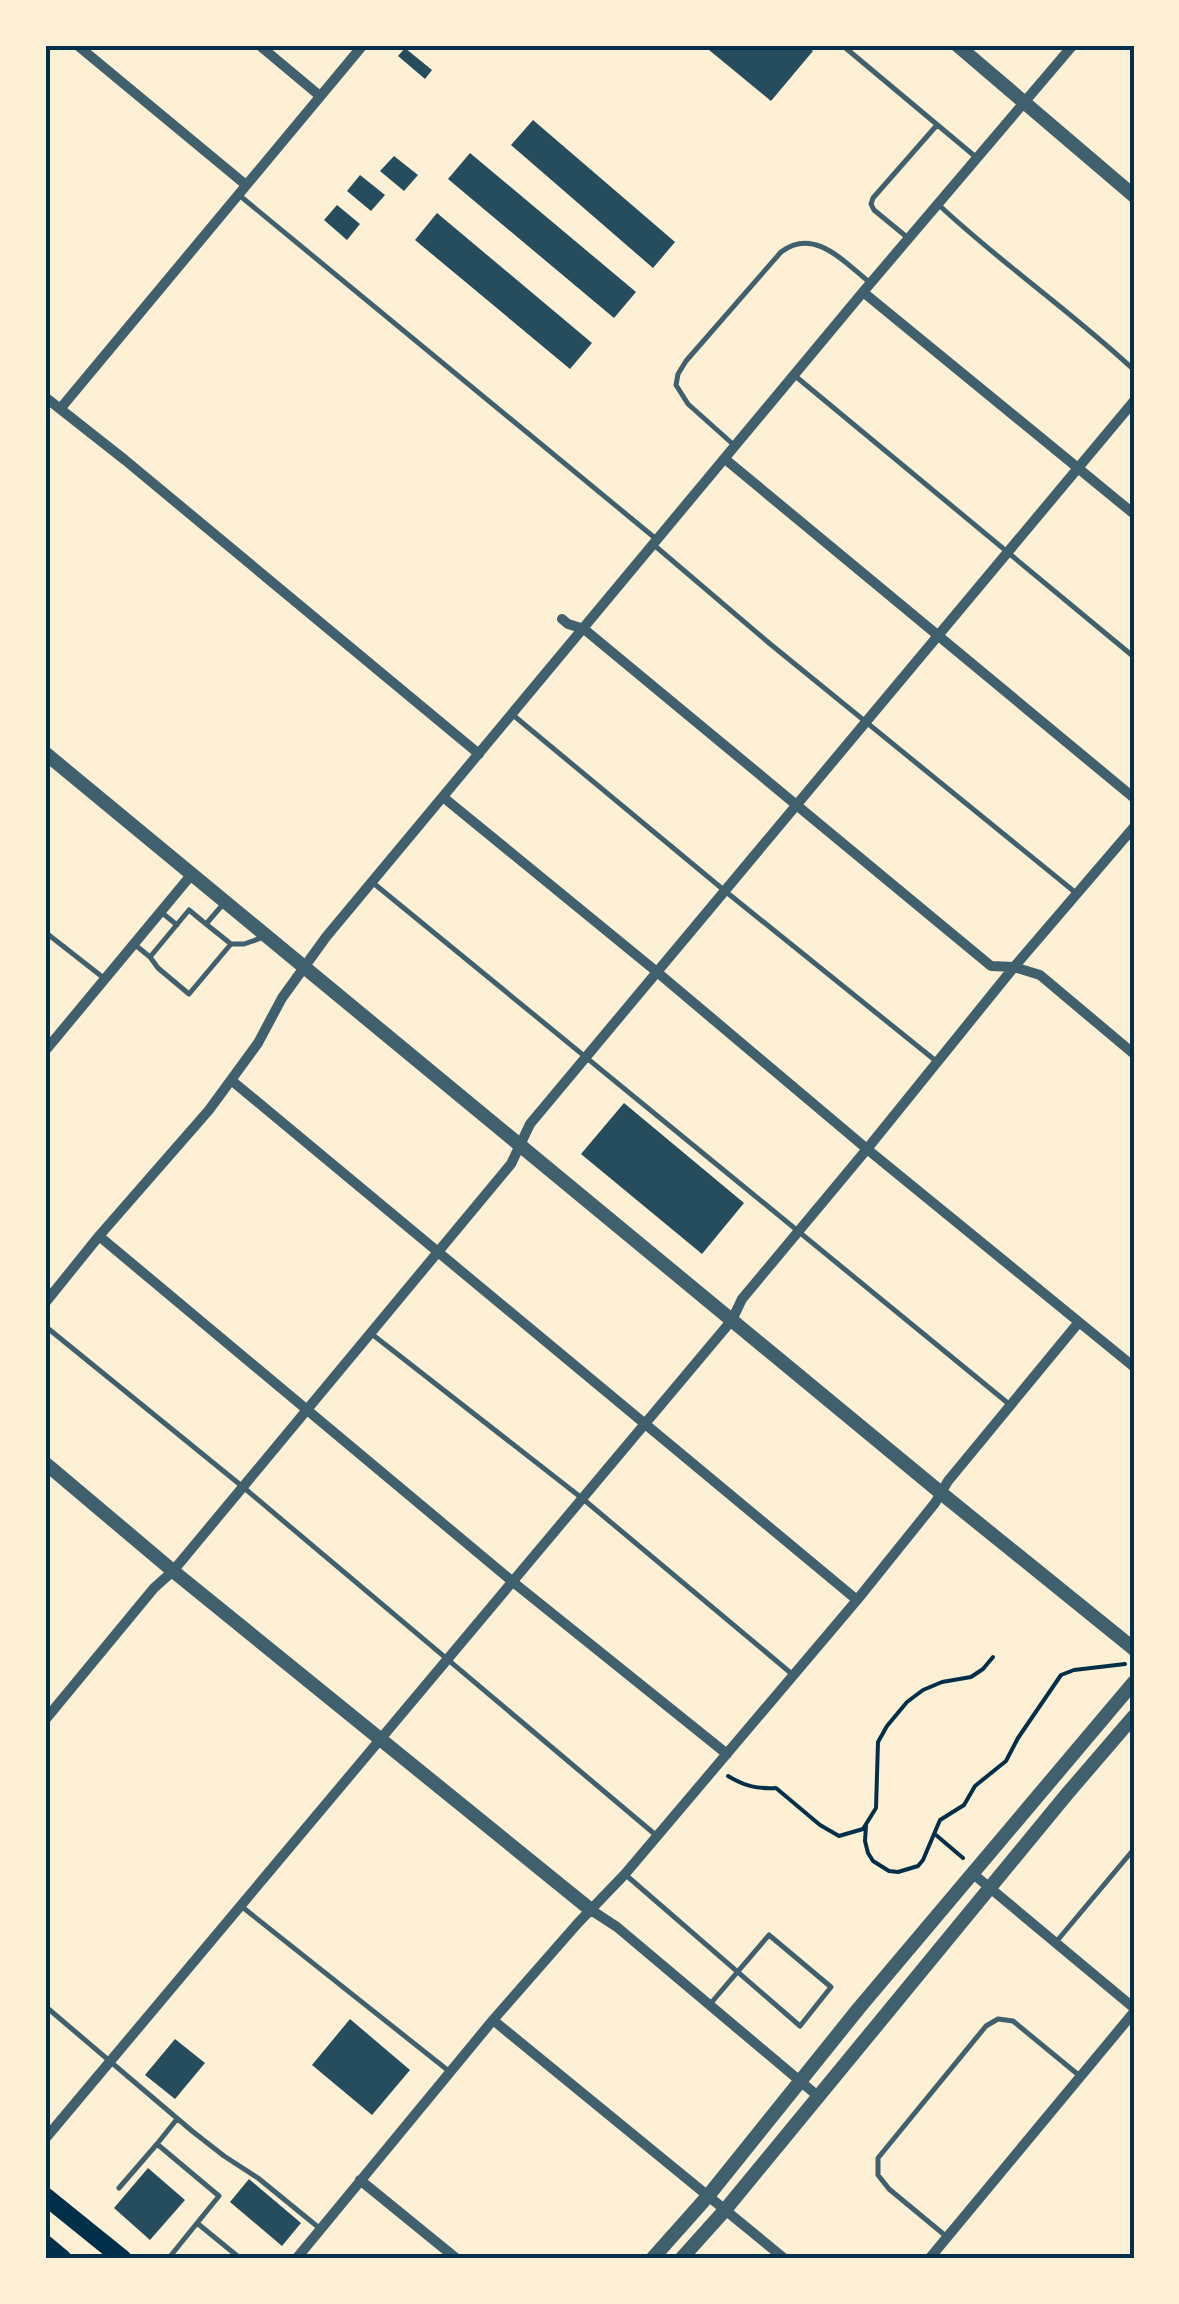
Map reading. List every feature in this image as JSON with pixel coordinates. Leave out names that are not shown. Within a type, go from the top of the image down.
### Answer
[{"type":"main road","points":[[45,2196],[123,2259]]},
{"type":"main road","points":[[45,2244],[63,2259]]},
{"type":"street","points":[[77,45],[246,184]]},
{"type":"street","points":[[259,45],[320,96]]},
{"type":"street","points":[[60,410],[363,45]]},
{"type":"street","points":[[957,45],[1134,196]]},
{"type":"street","points":[[45,1304],[232,1080],[258,1044],[282,998],[326,937],[1072,45]]},
{"type":"street","points":[[867,288],[1134,514]]},
{"type":"street","points":[[45,397],[479,754]]},
{"type":"street","points":[[45,1720],[511,1164],[530,1124],[1134,402]]},
{"type":"street","points":[[725,460],[1134,798]]},
{"type":"street","points":[[562,619],[584,629],[991,966],[1014,967],[1040,976],[1134,1054]]},
{"type":"street","points":[[45,752],[941,1493],[1131,1656]]},
{"type":"street","points":[[444,797],[1134,1367]]},
{"type":"street","points":[[45,2139],[732,1320],[742,1298],[1134,827]]},
{"type":"street","points":[[45,1051],[192,874]]},
{"type":"street","points":[[232,1080],[857,1600]]},
{"type":"street","points":[[99,1236],[513,1582],[727,1754]]},
{"type":"street","points":[[296,2259],[493,2020],[658,1836],[857,1600],[948,1481],[1079,1322]]},
{"type":"street","points":[[45,1463],[819,2096]]},
{"type":"street","points":[[652,2259],[708,2196],[970,1867],[1134,1682]]},
{"type":"street","points":[[680,2259],[725,2210],[1134,1716]]},
{"type":"street","points":[[929,2259],[1134,2010],[970,1867]]},
{"type":"street","points":[[493,2020],[785,2259]]},
{"type":"street","points":[[360,2180],[456,2259]]},
{"type":"lane","points":[[842,45],[977,158]]},
{"type":"lane","points":[[908,238],[870,204],[937,125]]},
{"type":"lane","points":[[238,194],[1077,894]]},
{"type":"lane","points":[[938,204],[1134,370]]},
{"type":"lane","points":[[736,446],[688,404],[676,385],[686,361],[791,244],[814,244],[830,251],[867,288]]},
{"type":"lane","points":[[794,376],[1134,657]]},
{"type":"lane","points":[[513,714],[937,1062]]},
{"type":"lane","points":[[372,882],[1010,1404]]},
{"type":"lane","points":[[206,924],[225,901]]},
{"type":"lane","points":[[150,957],[189,910],[231,944],[266,936]]},
{"type":"lane","points":[[161,912],[176,925]]},
{"type":"lane","points":[[45,932],[105,979]]},
{"type":"lane","points":[[134,944],[189,994],[231,944]]},
{"type":"lane","points":[[45,1326],[658,1836]]},
{"type":"lane","points":[[370,1333],[582,1499],[794,1675]]},
{"type":"lane","points":[[1056,1942],[1134,1849]]},
{"type":"lane","points":[[625,1874],[738,1972],[800,2026],[831,1987],[769,1935],[738,1972],[710,2005]]},
{"type":"lane","points":[[241,1906],[450,2072]]},
{"type":"lane","points":[[45,2006],[178,2119],[321,2229]]},
{"type":"lane","points":[[947,2237],[889,2189],[878,2175],[878,2158],[986,2026],[998,2019],[1013,2022],[1081,2076]]},
{"type":"lane","points":[[119,2188],[178,2119]]},
{"type":"lane","points":[[157,2144],[219,2196],[168,2259]]},
{"type":"lane","points":[[198,2222],[241,2259]]},
{"type":"path","points":[[993,1658],[971,1678],[942,1682],[906,1702],[878,1742],[876,1808],[866,1826],[864,1841],[873,1862],[889,1871],[909,1870],[923,1860],[940,1820],[964,1805],[976,1786],[1006,1761],[1061,1674],[1131,1656]]},
{"type":"path","points":[[728,1776],[743,1785],[776,1788],[839,1836],[854,1834],[866,1826]]},
{"type":"path","points":[[935,1834],[970,1867]]},
{"type":"building","points":[[703,45],[805,45],[813,51],[771,101]]},
{"type":"building","points":[[405,48],[432,70],[425,79],[398,56]]},
{"type":"building","points":[[533,120],[675,242],[653,268],[511,145]]},
{"type":"building","points":[[470,153],[636,292],[614,318],[448,179]]},
{"type":"building","points":[[394,156],[418,175],[404,191],[380,171]]},
{"type":"building","points":[[360,175],[385,195],[371,211],[347,191]]},
{"type":"building","points":[[337,205],[360,224],[347,240],[324,220]]},
{"type":"building","points":[[437,213],[592,343],[570,369],[415,240]]},
{"type":"building","points":[[624,1103],[744,1203],[702,1254],[581,1154]]},
{"type":"building","points":[[350,2019],[410,2070],[372,2115],[312,2065]]},
{"type":"building","points":[[175,2039],[205,2063],[175,2099],[145,2075]]},
{"type":"building","points":[[148,2168],[185,2200],[150,2240],[114,2208]]},
{"type":"building","points":[[249,2179],[301,2223],[282,2246],[230,2202]]}]
